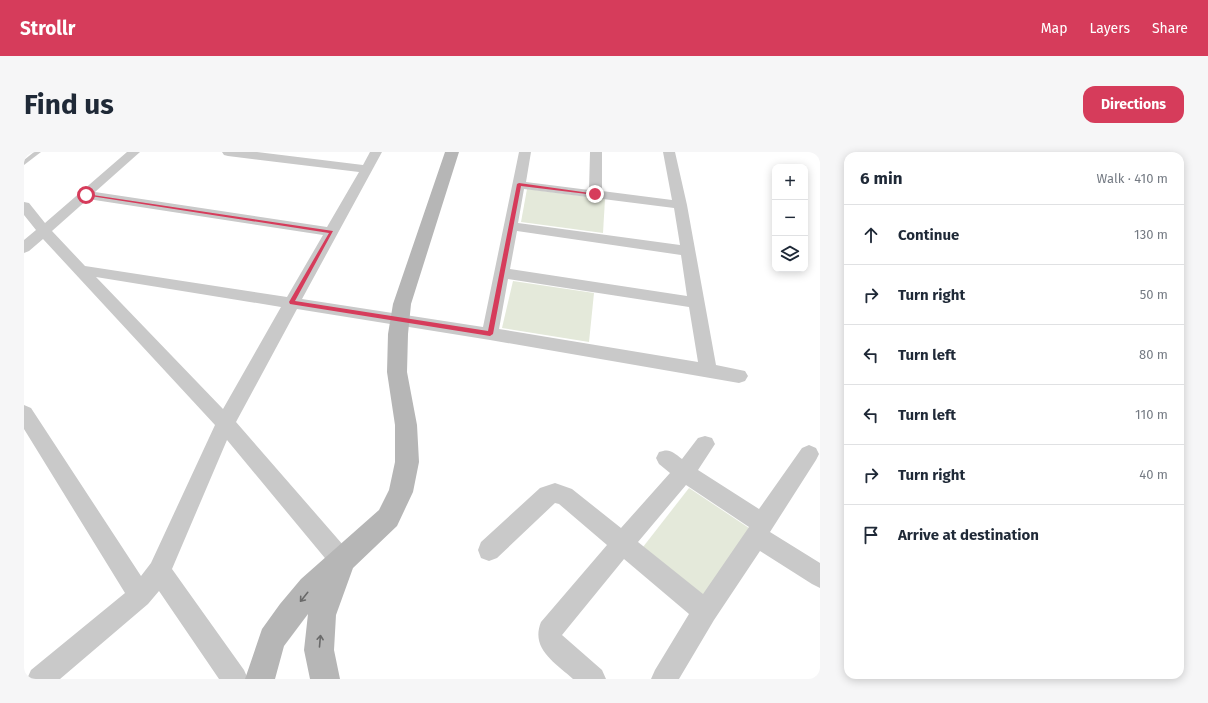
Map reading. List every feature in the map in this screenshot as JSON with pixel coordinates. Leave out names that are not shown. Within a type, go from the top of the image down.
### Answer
[{"type":"main road","points":[[260,679],[272,639],[290,614],[311,589],[388,518],[401,492],[406,462],[406,425],[397,372],[402,304],[452,152]]},
{"type":"main road","points":[[325,679],[319,650],[322,615],[342,561]]},
{"type":"street","points":[[24,248],[134,152]]},
{"type":"street","points":[[228,152],[366,169]]},
{"type":"street","points":[[40,679],[140,596],[159,571],[225,423],[376,152]]},
{"type":"street","points":[[490,334],[526,152]]},
{"type":"street","points":[[595,194],[596,152]]},
{"type":"street","points":[[669,152],[680,205],[708,371]]},
{"type":"street","points":[[519,184],[680,205]]},
{"type":"street","points":[[86,195],[332,232]]},
{"type":"street","points":[[24,206],[44,231],[225,423],[342,561]]},
{"type":"street","points":[[511,226],[687,250]]},
{"type":"street","points":[[82,270],[292,302],[739,376]]},
{"type":"street","points":[[502,273],[696,303]]},
{"type":"street","points":[[24,413],[140,596]]},
{"type":"street","points":[[593,679],[554,645],[550,638],[550,631],[684,472],[705,444]]},
{"type":"street","points":[[664,679],[705,611],[809,454]]},
{"type":"street","points":[[666,458],[820,576]]},
{"type":"street","points":[[489,550],[547,495],[555,493],[565,496],[705,611]]},
{"type":"street","points":[[159,571],[235,679]]},
{"type":"lane","points":[[24,163],[38,152]]},
{"type":"shaded area","points":[[527,189],[605,199],[603,233],[521,222]]},
{"type":"shaded area","points":[[513,281],[594,293],[589,342],[502,328]]},
{"type":"shaded area","points":[[689,488],[749,528],[703,596],[643,547]]},
{"type":"route","points":[[86,195],[332,232],[292,302],[490,334],[519,184],[595,194]]}]
